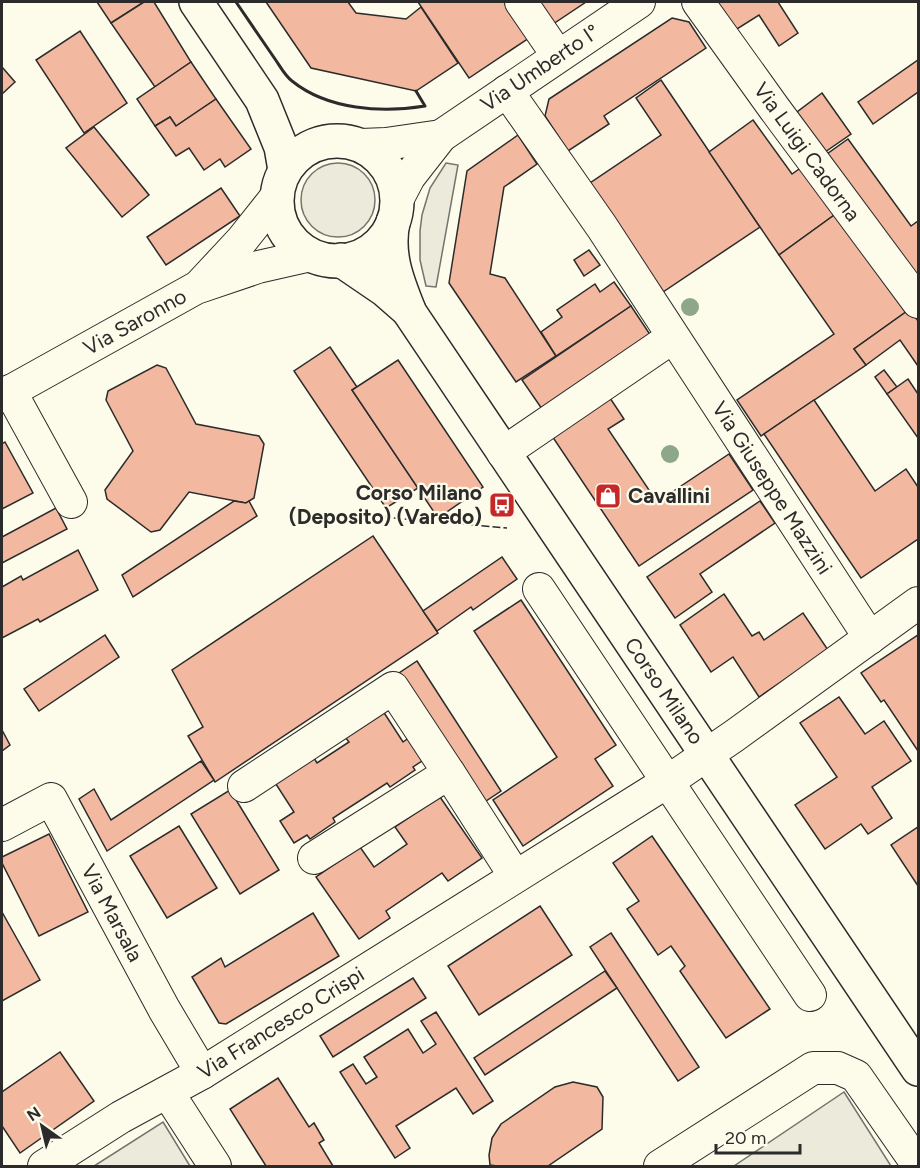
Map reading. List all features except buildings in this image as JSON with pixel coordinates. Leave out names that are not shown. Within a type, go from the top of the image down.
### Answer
[{"type":"main road","points":[[196,2],[262,100],[281,119],[296,131],[311,138],[346,143],[376,154],[387,167],[394,183],[395,211],[384,238],[371,250],[357,257],[326,257],[291,240],[278,212],[281,183],[277,136],[262,100]]},
{"type":"main road","points":[[281,183],[302,152],[316,144],[346,143]]},
{"type":"main road","name":"Corso Milano","points":[[395,211],[391,233],[391,257],[410,313]]},
{"type":"main road","name":"Corso Milano","points":[[326,257],[386,290],[410,313],[918,1069]]},
{"type":"street","points":[[521,2],[558,56]]},
{"type":"street","name":"Via Umberto I°","points":[[441,136],[639,2]]},
{"type":"street","name":"Via Luigi Cadorna","points":[[698,2],[918,302]]},
{"type":"street","name":"Via Giuseppe Mazzini","points":[[507,91],[602,227],[870,638]]},
{"type":"street","points":[[346,143],[386,144],[441,136]]},
{"type":"street","points":[[395,211],[409,177],[441,136]]},
{"type":"street","name":"Via Saronno","points":[[196,288],[242,240],[281,183]]},
{"type":"street","name":"Via Saronno","points":[[6,393],[196,288],[258,267],[326,257]]},
{"type":"street","points":[[503,453],[673,337]]},
{"type":"street","points":[[6,393],[71,502]]},
{"type":"street","points":[[539,589],[810,995]]},
{"type":"street","name":"Via Francesco Crispi","points":[[44,1167],[121,1118],[202,1073],[667,782],[918,603]]},
{"type":"street","points":[[244,786],[393,688],[515,876]]},
{"type":"street","points":[[314,858],[449,773]]},
{"type":"street","name":"Via Marsala","points":[[2,825],[51,799],[164,1009],[202,1073]]},
{"type":"street","points":[[660,1167],[813,1068],[838,1068],[856,1076],[918,1165]]},
{"type":"street","points":[[168,1093],[215,1167]]},
{"type":"shaded area","points":[[331,163],[345,163],[359,169],[369,179],[375,193],[375,207],[369,221],[359,231],[345,237],[331,237],[317,231],[307,221],[301,207],[301,193],[307,179],[317,169]]},
{"type":"shaded area","points":[[446,163],[458,165],[436,287],[426,286],[420,260],[422,215],[430,188]]},
{"type":"shaded area","points":[[844,1092],[891,1166],[734,1166]]},
{"type":"shaded area","points":[[163,1122],[190,1166],[94,1166]]},
{"type":"fence","points":[[350,514],[507,528]]},
{"type":"wall","points":[[236,2],[285,74],[306,91],[339,104],[374,109],[425,106],[416,91]]},
{"type":"place","name":"Cavallini","points":[[608,496]]},
{"type":"place","name":"Corso Milano (Deposito) (Varedo)","points":[[502,505]]}]
